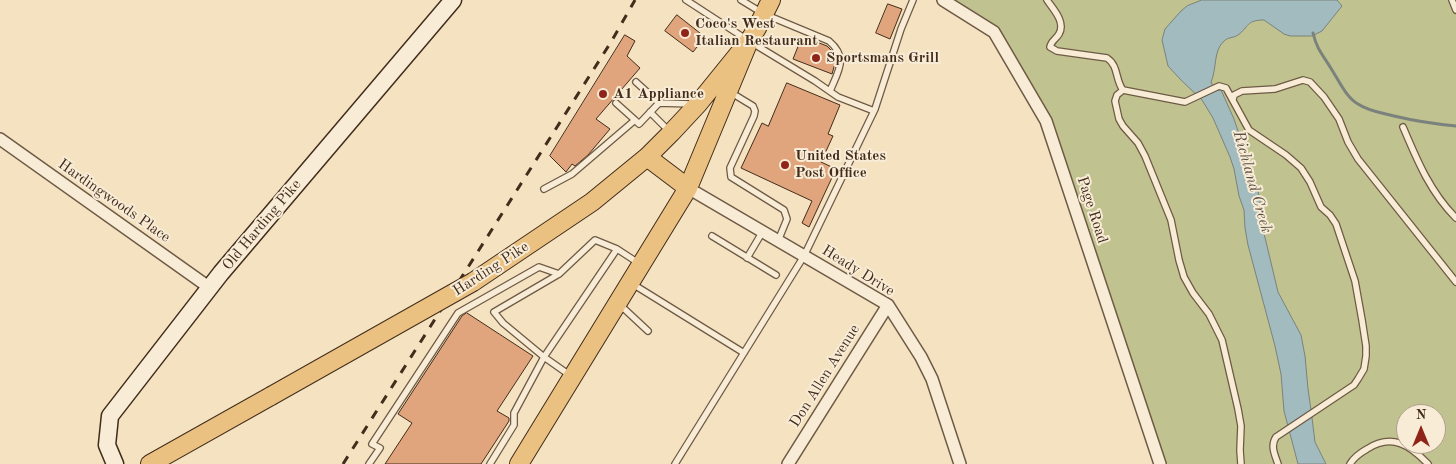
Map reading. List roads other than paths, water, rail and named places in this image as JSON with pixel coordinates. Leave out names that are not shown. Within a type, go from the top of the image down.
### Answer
[{"type":"main road","name":"Harding Pike","points":[[150,464],[473,282],[592,202],[647,157],[698,104],[748,41],[768,7]]},
{"type":"main road","points":[[519,464],[688,188],[748,41]]},
{"type":"main road","points":[[647,157],[688,188]]},
{"type":"street","name":"Old Harding Pike","points":[[115,464],[106,445],[110,416],[210,288],[452,0]]},
{"type":"street","name":"Page Road","points":[[943,0],[994,32],[1046,121],[1160,464]]},
{"type":"street","name":"Hardingwoods Place","points":[[0,139],[210,288]]},
{"type":"street","name":"Heady Drive","points":[[688,188],[888,305],[921,357],[932,379],[960,464]]},
{"type":"street","name":"Don Allen Avenue","points":[[788,464],[888,305]]},
{"type":"lane","points":[[686,0],[748,41],[816,81],[838,97],[874,111]]},
{"type":"lane","points":[[741,0],[768,7],[829,40],[837,47],[842,63],[830,91]]},
{"type":"lane","points":[[675,464],[804,256],[874,111],[901,29],[913,0]]},
{"type":"lane","points":[[1047,0],[1058,16],[1061,27],[1059,34],[1050,47],[1057,51],[1107,58],[1115,68],[1119,85],[1123,90],[1182,102],[1189,101],[1216,87],[1226,88],[1249,130],[1298,165],[1306,174],[1321,207],[1336,224],[1355,280],[1366,350],[1364,369],[1354,384],[1276,437],[1273,444],[1278,464]]},
{"type":"lane","points":[[1452,0],[1456,10]]},
{"type":"lane","points":[[1232,100],[1236,94],[1242,91],[1275,89],[1303,80],[1310,82],[1324,97],[1339,119],[1348,142],[1358,159],[1456,282]]},
{"type":"lane","points":[[636,82],[659,103],[698,104]]},
{"type":"lane","points":[[1123,90],[1117,95],[1115,101],[1119,120],[1138,143],[1145,156],[1171,220],[1184,277],[1193,293],[1209,314],[1222,340],[1240,418],[1241,464]]},
{"type":"lane","points":[[728,91],[753,106],[755,111],[730,168],[731,177],[784,210],[787,219],[778,241]]},
{"type":"lane","points":[[616,103],[639,124],[659,103]]},
{"type":"lane","points":[[650,112],[671,133]]},
{"type":"lane","points":[[544,189],[572,174],[635,120]]},
{"type":"lane","points":[[1403,127],[1429,184],[1456,218]]},
{"type":"lane","points":[[747,258],[763,231]]},
{"type":"lane","points":[[712,236],[776,275]]},
{"type":"lane","points":[[572,378],[503,323],[494,312],[559,274],[595,240],[617,249],[641,265]]},
{"type":"lane","points":[[490,464],[514,425],[514,413],[544,357],[617,249]]},
{"type":"lane","points":[[369,464],[380,448],[372,444],[458,313],[539,267],[559,274]]},
{"type":"lane","points":[[630,283],[744,353]]},
{"type":"lane","points":[[618,303],[648,331]]},
{"type":"lane","points":[[1350,464],[1370,447],[1380,442],[1392,441],[1411,448],[1428,464]]},
{"type":"water","name":"Richland Creek","points":[[1202,0],[1337,0],[1342,6],[1322,31],[1312,36],[1290,36],[1264,20],[1254,21],[1238,35],[1226,40],[1221,45],[1218,50],[1211,82],[1215,90],[1221,90],[1234,119],[1257,187],[1262,225],[1278,292],[1301,335],[1315,442],[1326,464],[1298,464],[1284,411],[1281,374],[1275,346],[1248,245],[1244,210],[1239,196],[1234,169],[1213,118],[1202,100],[1168,66],[1162,40],[1165,29],[1187,6]]},
{"type":"waterway","points":[[1313,33],[1318,48],[1343,88],[1358,104],[1371,110],[1402,118],[1456,126]]},
{"type":"railway","points":[[343,464],[611,42],[635,0]]},
{"type":"place","name":"Coco's West Italian Restaurant","points":[[685,33]]},
{"type":"place","name":"Sportsmans Grill","points":[[816,58]]},
{"type":"place","name":"A1 Appliance","points":[[603,94]]},
{"type":"place","name":"United States Post Office","points":[[785,165]]}]
